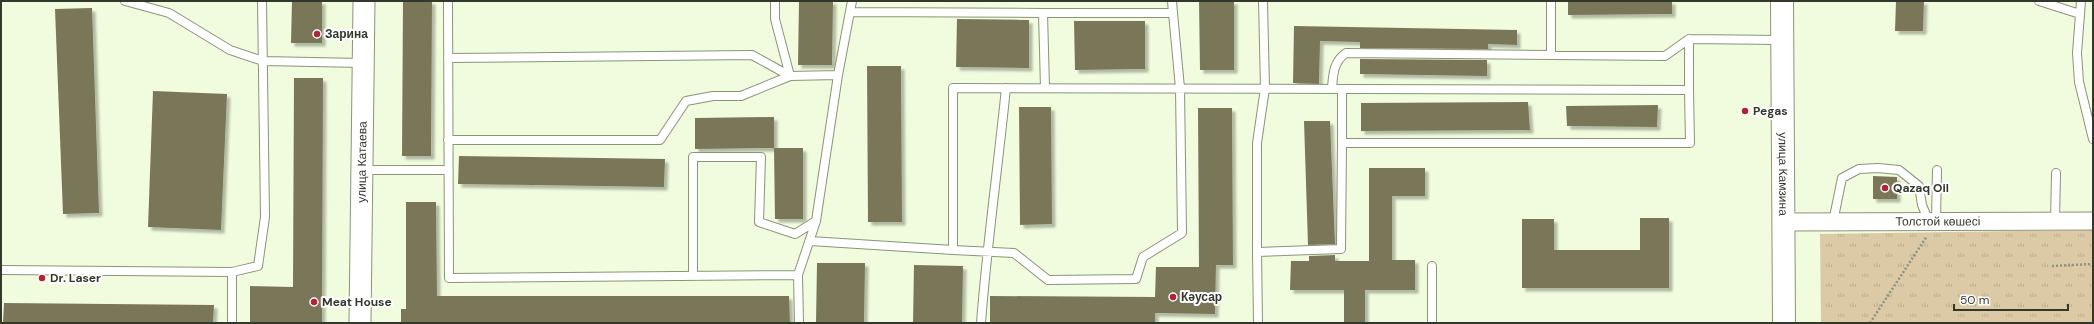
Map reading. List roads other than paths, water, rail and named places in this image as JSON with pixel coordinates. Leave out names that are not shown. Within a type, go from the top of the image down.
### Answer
[{"type":"main road","name":"улица Камзина","points":[[1782,1],[1782,222],[1784,323]]},
{"type":"street","name":"улица Катаева","points":[[360,323],[364,1]]},
{"type":"street","name":"Толстой көшесі","points":[[1782,222],[2093,221]]},
{"type":"lane","points":[[125,1],[170,13],[230,50],[263,61],[364,63]]},
{"type":"lane","points":[[1,270],[232,272],[258,266],[264,217],[262,1]]},
{"type":"lane","points":[[448,1],[449,278],[798,276]]},
{"type":"lane","points":[[775,1],[775,19],[790,76]]},
{"type":"lane","points":[[799,323],[798,276],[816,221],[838,75],[852,1]]},
{"type":"lane","points":[[810,241],[1014,253],[1048,280],[1136,278],[1143,257],[1182,233],[1180,88],[1172,1]]},
{"type":"lane","points":[[1258,323],[1257,143],[1265,88],[1263,1]]},
{"type":"lane","points":[[1551,1],[1551,55]]},
{"type":"lane","points":[[2039,1],[2080,14]]},
{"type":"lane","points":[[2081,1],[2078,53],[2079,82],[2093,139]]},
{"type":"lane","points":[[850,12],[1173,13]]},
{"type":"lane","points":[[1043,13],[1045,88]]},
{"type":"lane","points":[[1332,89],[1334,68],[1339,58],[1346,53],[1665,56],[1689,39],[1782,40]]},
{"type":"lane","points":[[1342,143],[1690,143],[1689,39]]},
{"type":"lane","points":[[448,58],[752,55],[790,76]]},
{"type":"lane","points":[[448,140],[660,140],[686,101],[713,96],[741,96],[790,76],[838,75]]},
{"type":"lane","points":[[952,250],[953,88],[1689,90]]},
{"type":"lane","points":[[981,323],[986,252],[992,219],[1006,88]]},
{"type":"lane","points":[[1257,252],[1341,249],[1342,89]]},
{"type":"lane","points":[[693,276],[693,157],[761,157],[759,222],[795,234],[816,221]]},
{"type":"lane","points":[[1834,222],[1842,178],[1859,169],[1878,168],[1900,170],[1919,186],[1922,205],[1932,222]]},
{"type":"lane","points":[[362,170],[448,170]]},
{"type":"lane","points":[[1932,222],[1937,170]]},
{"type":"lane","points":[[2055,221],[2056,173]]},
{"type":"lane","points":[[1432,266],[1432,323]]},
{"type":"lane","points":[[232,272],[232,323]]},
{"type":"place","name":"Зарина","points":[[317,34]]},
{"type":"place","name":"Pegas","points":[[1745,111]]},
{"type":"place","name":"Qazaq Oil","points":[[1885,188]]},
{"type":"place","name":"Dr. Laser","points":[[42,278]]},
{"type":"place","name":"Кәусар","points":[[1173,297]]},
{"type":"place","name":"Meat House","points":[[314,302]]}]
